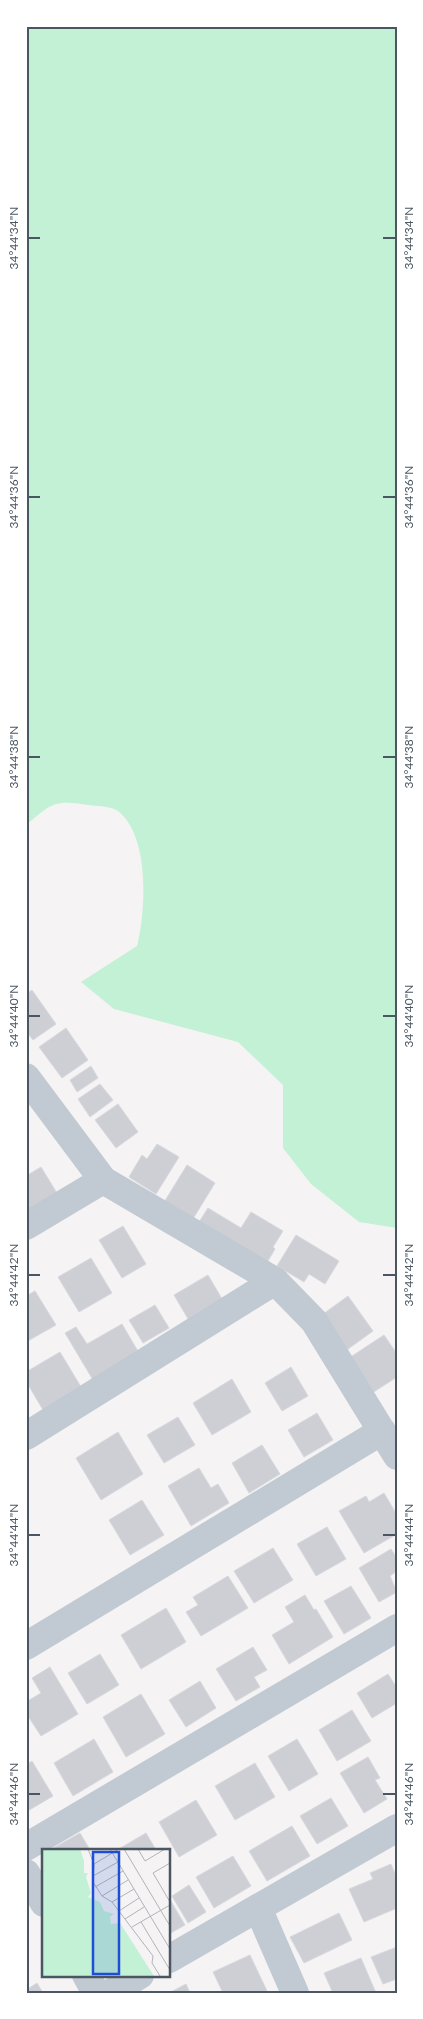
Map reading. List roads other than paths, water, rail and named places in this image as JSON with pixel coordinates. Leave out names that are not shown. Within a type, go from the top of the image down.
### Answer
[{"type":"street","points":[[26,1078],[104,1180],[275,1281],[314,1321],[397,1456]]},
{"type":"street","points":[[26,1226],[104,1180]]},
{"type":"street","points":[[26,1436],[275,1281]]},
{"type":"street","points":[[26,1646],[382,1432]]},
{"type":"street","points":[[26,1847],[397,1628]]},
{"type":"street","points":[[170,1958],[397,1828]]},
{"type":"street","points":[[26,1873],[42,1900]]},
{"type":"street","points":[[258,1908],[295,1993]]},
{"type":"street","points":[[87,1976],[96,1993]]},
{"type":"street","points":[[110,1993],[138,1976]]}]
